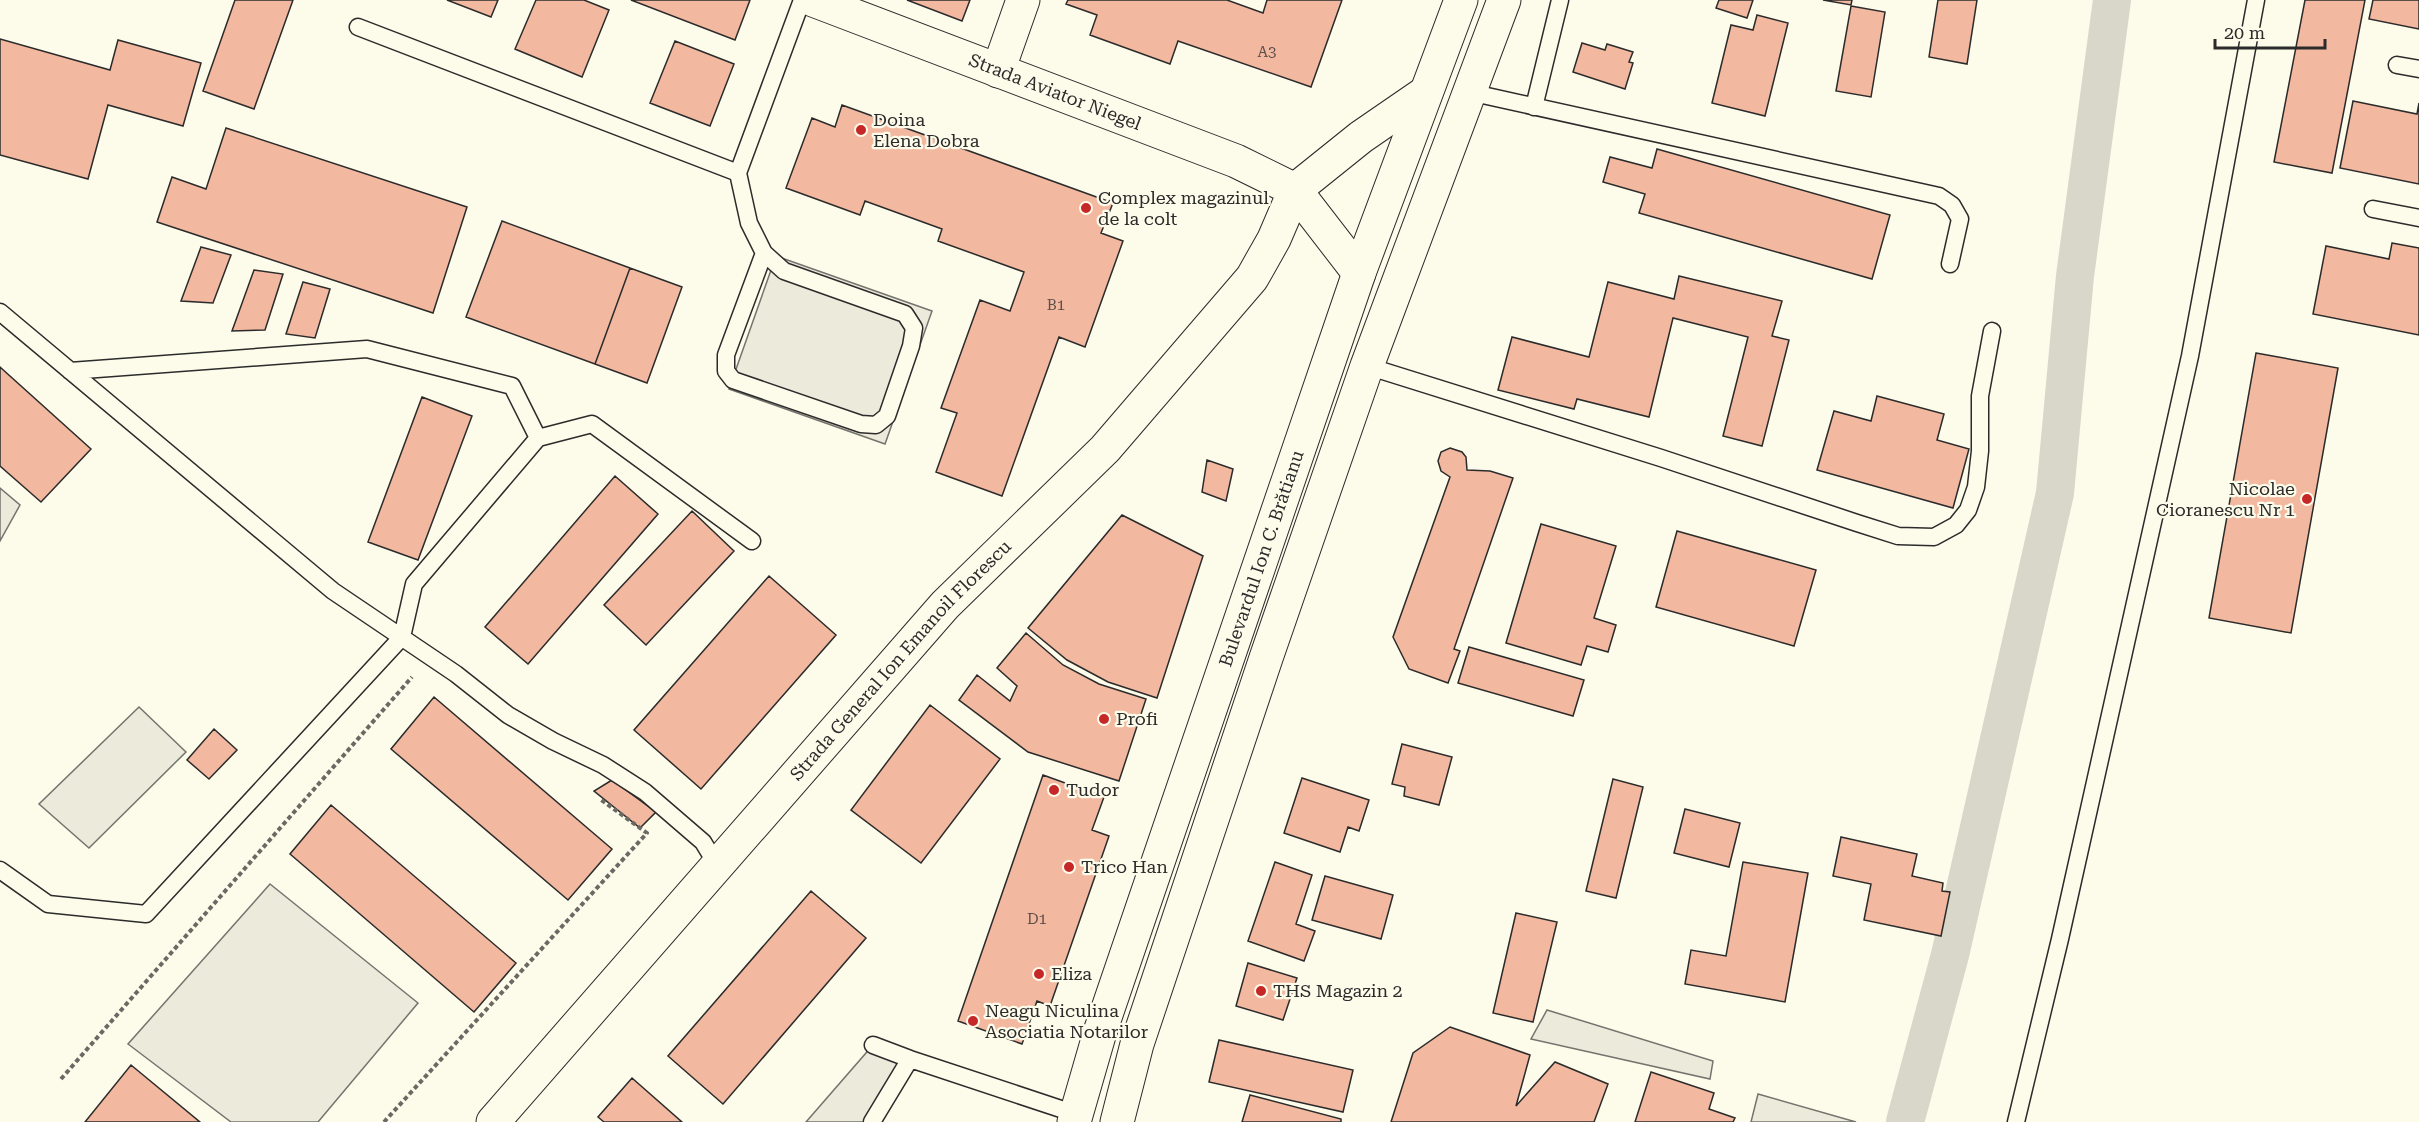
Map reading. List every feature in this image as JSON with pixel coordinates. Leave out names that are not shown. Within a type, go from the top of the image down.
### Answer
[{"type":"main road","name":"Strada Aviator Niegel","points":[[813,0],[1236,162],[1295,190]]},
{"type":"main road","points":[[998,70],[1023,0]]},
{"type":"main road","name":"Bulevardul Ion C. Brătianu","points":[[1075,1118],[1118,976],[1359,273],[1461,0]]},
{"type":"main road","points":[[1117,1122],[1137,1044],[1174,932],[1367,366],[1504,0]]},
{"type":"main road","points":[[1359,273],[1295,190],[1361,137],[1425,93]]},
{"type":"main road","name":"Strada General Ion Emanoil Florescu","points":[[494,1122],[945,605],[1105,449],[1252,278],[1274,239],[1295,190]]},
{"type":"lane","points":[[764,253],[726,355],[726,371],[733,380],[861,424],[876,425],[887,416],[911,346],[914,328],[905,314],[784,271],[764,253],[749,223],[738,173],[802,0]]},
{"type":"lane","points":[[1534,107],[1560,0]]},
{"type":"lane","points":[[2016,1122],[2060,939],[2190,356],[2256,0]]},
{"type":"lane","points":[[358,27],[738,173]]},
{"type":"lane","points":[[2397,65],[2419,69]]},
{"type":"lane","points":[[1469,92],[1939,196],[1952,205],[1960,219],[1950,264]]},
{"type":"lane","points":[[2373,209],[2419,218]]},
{"type":"lane","points":[[0,312],[333,591],[456,674],[508,715],[553,741],[603,765],[645,792],[703,842],[717,866]]},
{"type":"lane","points":[[1367,366],[1887,532],[1914,538],[1934,537],[1956,525],[1968,510],[1977,488],[1980,396],[1992,331]]},
{"type":"lane","points":[[70,371],[368,350],[512,386],[538,438]]},
{"type":"lane","points":[[0,870],[48,904],[146,914],[402,636],[414,584],[538,438],[592,424],[752,541]]},
{"type":"lane","points":[[873,1045],[1075,1118]]},
{"type":"lane","points":[[872,1122],[910,1059]]},
{"type":"path","points":[[61,1079],[413,676]]},
{"type":"path","points":[[384,1122],[647,833],[591,792]]},
{"type":"shaded area","points":[[776,256],[932,311],[885,444],[729,389]]},
{"type":"shaded area","points":[[0,488],[20,505],[0,541]]},
{"type":"shaded area","points":[[139,707],[186,752],[89,848],[39,804]]},
{"type":"shaded area","points":[[270,884],[418,1003],[318,1122],[231,1122],[128,1044]]},
{"type":"shaded area","points":[[1547,1010],[1713,1061],[1710,1079],[1531,1039]]},
{"type":"shaded area","points":[[873,1045],[910,1059],[872,1122],[806,1122]]},
{"type":"shaded area","points":[[1758,1094],[1856,1122],[1751,1122]]},
{"type":"building","points":[[235,0],[293,0],[254,109],[203,91]]},
{"type":"building","points":[[447,0],[498,0],[491,17]]},
{"type":"building","points":[[536,0],[584,0],[609,10],[582,77],[515,49]]},
{"type":"building","points":[[631,0],[750,0],[735,40]]},
{"type":"building","points":[[907,0],[970,0],[962,21]]},
{"type":"building","points":[[1068,0],[1227,0],[1263,13],[1267,0],[1342,0],[1311,87],[1178,41],[1170,64],[1090,35],[1097,15],[1066,4]]},
{"type":"building","points":[[1719,0],[1753,0],[1747,18],[1716,8]]},
{"type":"building","points":[[1823,0],[1852,0],[1851,5]]},
{"type":"building","points":[[1938,0],[1977,0],[1967,64],[1929,57]]},
{"type":"building","points":[[2305,0],[2365,0],[2332,173],[2274,162]]},
{"type":"building","points":[[2373,0],[2419,0],[2419,29],[2369,19]]},
{"type":"building","points":[[1851,6],[1885,12],[1871,97],[1836,91]]},
{"type":"building","points":[[1757,15],[1788,23],[1765,116],[1712,103],[1731,25],[1753,30]]},
{"type":"building","points":[[0,39],[110,70],[118,40],[201,63],[183,126],[108,105],[88,179],[0,155]]},
{"type":"building","points":[[675,41],[734,64],[710,126],[650,103]]},
{"type":"building","points":[[1582,43],[1605,50],[1607,44],[1633,52],[1629,62],[1633,63],[1625,89],[1573,72]]},
{"type":"building","points":[[2353,101],[2417,114],[2419,103],[2419,184],[2340,168]]},
{"type":"building","points":[[842,105],[1113,203],[1101,233],[1123,241],[1085,347],[1059,337],[1002,496],[936,472],[957,413],[941,408],[980,300],[1010,311],[1024,272],[938,241],[942,229],[865,201],[860,215],[786,188],[812,118],[835,127]]},
{"type":"building","points":[[226,128],[467,207],[433,313],[157,222],[172,177],[206,189]]},
{"type":"building","points":[[1657,149],[1890,215],[1872,279],[1639,213],[1645,194],[1603,182],[1610,157],[1652,168]]},
{"type":"building","points":[[502,221],[630,268],[595,364],[466,317]]},
{"type":"building","points":[[2392,243],[2419,248],[2419,335],[2313,314],[2326,246],[2389,259]]},
{"type":"building","points":[[201,247],[231,255],[213,303],[181,301]]},
{"type":"building","points":[[630,268],[682,287],[647,383],[595,364]]},
{"type":"building","points":[[254,270],[283,274],[265,330],[232,331]]},
{"type":"building","points":[[1679,276],[1782,301],[1772,336],[1789,340],[1762,446],[1723,436],[1748,337],[1673,318],[1649,417],[1577,399],[1574,409],[1498,390],[1512,337],[1589,357],[1608,282],[1674,299]]},
{"type":"building","points":[[303,282],[330,289],[315,338],[286,334]]},
{"type":"building","points":[[2256,353],[2338,368],[2291,633],[2209,618]]},
{"type":"building","points":[[0,367],[91,449],[41,502],[0,466]]},
{"type":"building","points":[[1877,396],[1944,414],[1937,440],[1969,449],[1953,508],[1817,470],[1834,411],[1871,421]]},
{"type":"building","points":[[422,397],[472,416],[418,560],[368,542]]},
{"type":"building","points":[[1450,448],[1462,452],[1466,457],[1467,470],[1490,471],[1513,478],[1454,649],[1460,651],[1448,683],[1409,669],[1393,637],[1450,477],[1441,471],[1438,461],[1441,452]]},
{"type":"building","points":[[1207,460],[1233,469],[1226,501],[1202,492]]},
{"type":"building","points":[[615,476],[658,514],[528,664],[485,627]]},
{"type":"building","points":[[692,511],[734,551],[646,645],[604,605]]},
{"type":"building","points":[[1122,515],[1203,556],[1157,698],[1108,682],[1067,660],[1028,628]]},
{"type":"building","points":[[1541,524],[1616,546],[1594,618],[1616,625],[1608,652],[1587,646],[1581,665],[1506,643]]},
{"type":"building","points":[[1677,531],[1816,570],[1794,646],[1656,607]]},
{"type":"building","points":[[769,576],[836,635],[701,789],[634,730]]},
{"type":"building","points":[[1026,633],[1063,665],[1099,684],[1146,699],[1119,781],[1028,752],[959,700],[977,675],[1010,701],[1017,686],[997,668]]},
{"type":"building","points":[[1469,647],[1584,680],[1573,716],[1458,683]]},
{"type":"building","points":[[434,697],[612,849],[568,900],[391,749]]},
{"type":"building","points":[[930,705],[1000,759],[921,863],[851,810]]},
{"type":"building","points":[[214,729],[237,750],[209,779],[187,760]]},
{"type":"building","points":[[1402,744],[1452,757],[1439,805],[1404,796],[1405,787],[1392,784]]},
{"type":"building","points":[[1043,775],[1104,797],[1092,830],[1109,836],[1050,1006],[1037,1001],[1022,1044],[958,1021]]},
{"type":"building","points":[[1302,778],[1369,800],[1359,831],[1348,827],[1340,852],[1284,833]]},
{"type":"building","points":[[1613,779],[1643,787],[1616,898],[1586,891]]},
{"type":"building","points":[[612,780],[656,812],[640,828],[594,791]]},
{"type":"building","points":[[331,805],[516,963],[474,1012],[290,854]]},
{"type":"building","points":[[1685,809],[1740,823],[1729,867],[1674,853]]},
{"type":"building","points":[[1841,837],[1917,854],[1912,876],[1943,883],[1942,891],[1950,892],[1941,936],[1864,920],[1871,884],[1833,876]]},
{"type":"building","points":[[1275,862],[1312,875],[1296,924],[1315,931],[1304,961],[1248,941]]},
{"type":"building","points":[[1743,862],[1808,873],[1785,1002],[1685,984],[1691,950],[1726,956]]},
{"type":"building","points":[[1325,876],[1393,895],[1381,939],[1312,920]]},
{"type":"building","points":[[811,891],[866,938],[723,1104],[668,1056]]},
{"type":"building","points":[[1516,913],[1557,922],[1533,1022],[1493,1013]]},
{"type":"building","points":[[1248,963],[1297,978],[1283,1020],[1236,1006]]},
{"type":"building","points":[[1450,1027],[1530,1055],[1516,1106],[1555,1062],[1608,1084],[1594,1122],[1391,1122],[1413,1053]]},
{"type":"building","points":[[1219,1040],[1353,1070],[1343,1112],[1209,1082]]},
{"type":"building","points":[[131,1065],[200,1122],[85,1122]]},
{"type":"building","points":[[1651,1072],[1714,1093],[1709,1109],[1735,1118],[1733,1122],[1635,1122]]},
{"type":"building","points":[[632,1078],[682,1122],[604,1122],[598,1117]]},
{"type":"building","points":[[1250,1095],[1341,1119],[1341,1122],[1242,1122]]},
{"type":"waterway","points":[[1905,1122],[1950,955],[2055,493],[2075,276],[2112,0]]},
{"type":"place","name":"Doina Elena Dobra","points":[[861,130]]},
{"type":"place","name":"Complex magazinul de la colt","points":[[1086,208]]},
{"type":"place","name":"Nicolae Cioranescu Nr 1","points":[[2307,499]]},
{"type":"place","name":"Profi","points":[[1104,719]]},
{"type":"place","name":"Tudor","points":[[1054,790]]},
{"type":"place","name":"Trico Han","points":[[1069,867]]},
{"type":"place","name":"Eliza","points":[[1039,974]]},
{"type":"place","name":"THS Magazin 2","points":[[1261,991]]},
{"type":"place","name":"Neagu Niculina Asociatia Notarilor","points":[[973,1021]]}]
